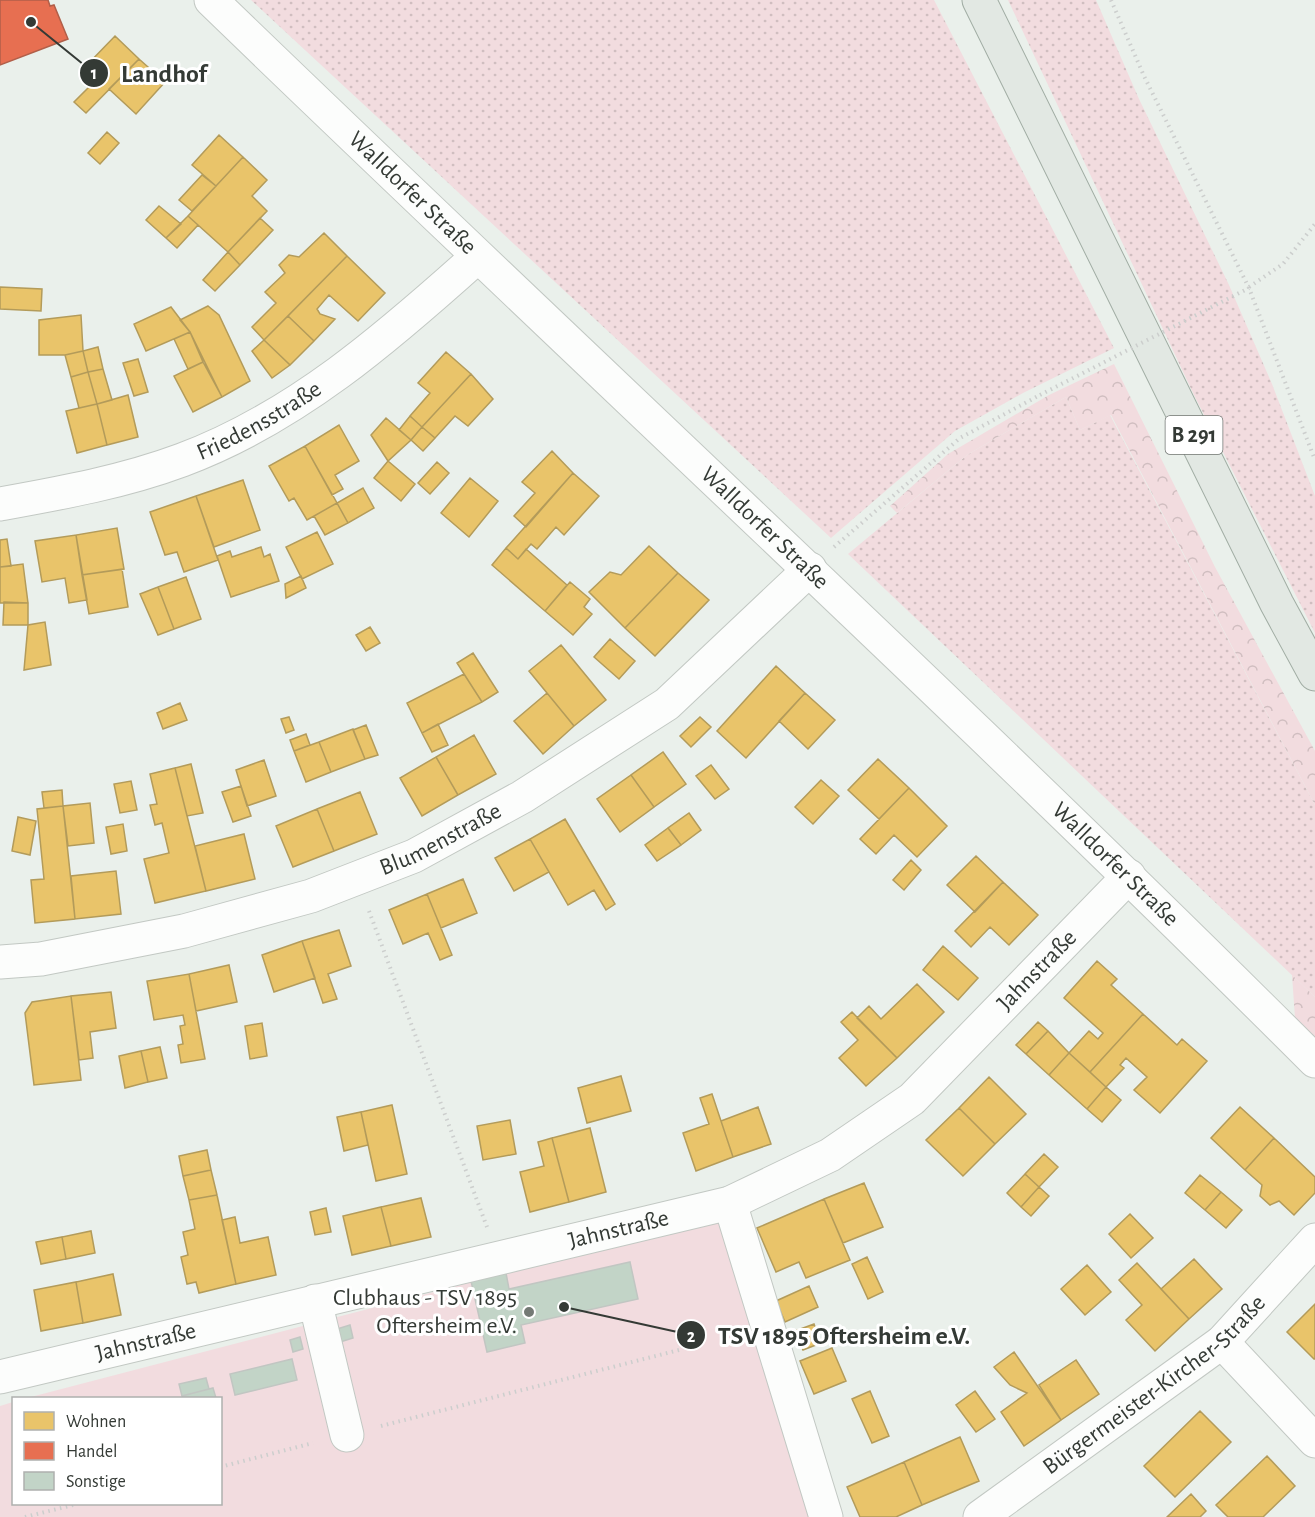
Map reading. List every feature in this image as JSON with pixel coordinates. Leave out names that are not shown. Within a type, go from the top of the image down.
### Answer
[{"type":"main road","name":"B 291","points":[[979,0],[1272,593],[1315,674]]},
{"type":"street","name":"Walldorfer Straße","points":[[211,0],[477,257],[810,569],[1130,876],[1315,1061]]},
{"type":"street","name":"Friedensstraße","points":[[0,504],[76,491],[182,460],[248,429],[313,391],[383,341],[477,257]]},
{"type":"street","name":"Blumenstraße","points":[[0,962],[41,959],[184,931],[310,896],[357,880],[414,856],[522,796],[667,704],[810,569]]},
{"type":"street","name":"Jahnstraße","points":[[0,1377],[730,1203],[830,1155],[912,1099],[1130,876]]},
{"type":"street","points":[[730,1203],[826,1517]]},
{"type":"street","name":"Bürgermeister-Kircher-Straße","points":[[980,1517],[1222,1342],[1315,1240]]},
{"type":"street","points":[[315,1302],[347,1435]]},
{"type":"street","points":[[1222,1342],[1315,1441]]},
{"type":"path","points":[[1111,0],[1144,76],[1249,288],[1315,460]]},
{"type":"path","points":[[810,569],[960,438],[1249,288],[1283,264],[1315,224]]},
{"type":"path","points":[[357,880],[499,1257]]},
{"type":"path","points":[[222,1466],[683,1349]]},
{"type":"path","points":[[24,1517],[69,1505]]},
{"type":"green space","points":[[251,0],[934,0],[1114,348],[1023,393],[955,431],[831,538]]},
{"type":"green space","points":[[1008,0],[1096,0],[1139,99],[1229,285],[1272,384],[1315,496],[1315,633],[1194,395]]},
{"type":"green space","points":[[1114,364],[1215,567],[1315,751],[1315,805],[1111,415],[1080,430],[1066,397],[967,455],[897,513],[890,506],[948,454],[1049,395]]},
{"type":"green space","points":[[1066,397],[1080,430],[1110,415],[1315,805],[1315,997],[848,554],[967,455]]},
{"type":"green space","points":[[1292,975],[1315,997],[1315,1037],[1295,1018]]},
{"type":"green space","points":[[725,1216],[816,1517],[0,1517],[0,1406],[12,1402],[12,1505],[222,1505],[222,1397],[31,1397]]},
{"type":"building: Wohnen","points":[[115,36],[139,59],[86,113],[74,102],[97,79],[85,67]]},
{"type":"building: Wohnen","points":[[139,59],[165,82],[136,114],[109,89]]},
{"type":"building: Wohnen","points":[[107,132],[119,143],[100,164],[88,153]]},
{"type":"building: Wohnen","points":[[219,135],[243,157],[216,186],[192,165]]},
{"type":"building: Wohnen","points":[[243,157],[267,180],[252,196],[267,211],[228,252],[188,216]]},
{"type":"building: Wohnen","points":[[202,175],[216,186],[192,211],[179,200]]},
{"type":"building: Wohnen","points":[[159,206],[181,224],[166,238],[146,220]]},
{"type":"building: Wohnen","points":[[188,216],[198,225],[177,248],[166,238]]},
{"type":"building: Wohnen","points":[[260,218],[273,230],[240,265],[228,252]]},
{"type":"building: Wohnen","points":[[324,233],[347,256],[264,340],[252,327],[276,303],[265,292],[285,273],[279,265],[289,255],[299,257]]},
{"type":"building: Wohnen","points":[[228,252],[240,265],[215,291],[203,280]]},
{"type":"building: Wohnen","points":[[347,256],[385,293],[358,321],[329,295],[317,309],[320,314],[335,319],[314,341],[288,316]]},
{"type":"building: Wohnen","points":[[0,287],[42,289],[41,311],[0,309]]},
{"type":"building: Wohnen","points":[[208,306],[219,315],[250,381],[222,397],[190,332],[180,320]]},
{"type":"building: Wohnen","points":[[171,307],[190,332],[146,351],[134,324]]},
{"type":"building: Wohnen","points":[[81,315],[83,351],[65,355],[39,355],[39,320]]},
{"type":"building: Wohnen","points":[[288,316],[314,341],[290,365],[264,340]]},
{"type":"building: Wohnen","points":[[190,332],[203,362],[188,369],[174,339]]},
{"type":"building: Wohnen","points":[[264,340],[290,365],[272,378],[252,351]]},
{"type":"building: Wohnen","points":[[98,347],[103,369],[88,372],[83,351]]},
{"type":"building: Wohnen","points":[[83,351],[88,372],[71,377],[65,355]]},
{"type":"building: Wohnen","points":[[446,352],[471,374],[422,427],[410,416],[430,393],[418,383]]},
{"type":"building: Wohnen","points":[[138,359],[148,392],[134,396],[123,363]]},
{"type":"building: Wohnen","points":[[203,362],[222,397],[193,412],[174,376]]},
{"type":"building: Wohnen","points":[[103,369],[112,400],[97,404],[88,372]]},
{"type":"building: Wohnen","points":[[88,372],[97,404],[79,408],[71,377]]},
{"type":"building: Wohnen","points":[[471,374],[493,399],[468,426],[455,416],[435,438],[422,427]]},
{"type":"building: Wohnen","points":[[128,395],[138,437],[107,445],[97,404]]},
{"type":"building: Wohnen","points":[[97,404],[107,445],[77,453],[66,411]]},
{"type":"building: Wohnen","points":[[410,416],[422,427],[411,440],[399,430]]},
{"type":"building: Wohnen","points":[[386,418],[411,440],[388,461],[371,435]]},
{"type":"building: Wohnen","points":[[339,425],[359,461],[335,475],[343,489],[332,495],[305,446]]},
{"type":"building: Wohnen","points":[[422,427],[435,438],[423,451],[411,440]]},
{"type":"building: Wohnen","points":[[305,446],[337,503],[307,520],[294,498],[289,501],[269,466]]},
{"type":"building: Wohnen","points":[[552,451],[573,473],[526,527],[514,516],[535,493],[522,482]]},
{"type":"building: Wohnen","points":[[388,461],[415,484],[401,501],[374,478]]},
{"type":"building: Wohnen","points":[[437,462],[449,473],[430,494],[418,483]]},
{"type":"building: Wohnen","points":[[573,473],[599,496],[564,535],[556,527],[537,549],[531,544],[518,559],[506,548]]},
{"type":"building: Wohnen","points":[[470,478],[498,501],[469,537],[441,513]]},
{"type":"building: Wohnen","points":[[243,480],[260,530],[214,547],[196,496]]},
{"type":"building: Wohnen","points":[[363,488],[374,508],[348,523],[337,503]]},
{"type":"building: Wohnen","points":[[196,496],[218,560],[184,572],[177,552],[165,555],[150,512]]},
{"type":"building: Wohnen","points":[[337,503],[348,523],[325,535],[314,516]]},
{"type":"building: Wohnen","points":[[117,528],[124,569],[82,575],[76,535]]},
{"type":"building: Wohnen","points":[[317,532],[333,564],[302,579],[286,547]]},
{"type":"building: Wohnen","points":[[76,535],[87,600],[69,603],[65,578],[42,582],[35,541]]},
{"type":"building: Wohnen","points":[[7,539],[11,566],[0,567],[0,540]]},
{"type":"building: Wohnen","points":[[649,546],[678,573],[625,628],[589,592],[610,572],[621,575]]},
{"type":"building: Wohnen","points":[[261,547],[264,557],[270,554],[279,581],[231,597],[217,556],[230,551],[232,557]]},
{"type":"building: Wohnen","points":[[506,548],[518,559],[526,549],[567,585],[545,611],[492,565]]},
{"type":"building: Wohnen","points":[[23,564],[28,603],[0,603],[0,567]]},
{"type":"building: Wohnen","points":[[122,569],[128,607],[89,614],[82,575]]},
{"type":"building: Wohnen","points":[[678,573],[709,600],[655,656],[625,628]]},
{"type":"building: Wohnen","points":[[301,576],[306,588],[286,598],[285,584]]},
{"type":"building: Wohnen","points":[[186,577],[201,619],[174,629],[158,587]]},
{"type":"building: Wohnen","points":[[570,582],[590,599],[584,607],[592,614],[573,635],[545,611]]},
{"type":"building: Wohnen","points":[[158,587],[174,629],[158,635],[140,594]]},
{"type":"building: Wohnen","points":[[4,602],[28,603],[28,625],[3,625]]},
{"type":"building: Wohnen","points":[[45,622],[51,665],[24,670],[28,625]]},
{"type":"building: Wohnen","points":[[370,627],[380,643],[366,651],[356,635]]},
{"type":"building: Wohnen","points":[[610,639],[635,661],[619,679],[594,657]]},
{"type":"building: Wohnen","points":[[561,645],[606,700],[574,726],[529,671]]},
{"type":"building: Wohnen","points":[[473,653],[498,692],[482,702],[457,663]]},
{"type":"building: Wohnen","points":[[776,666],[805,693],[746,758],[717,731]]},
{"type":"building: Wohnen","points":[[464,674],[482,702],[422,733],[407,703]]},
{"type":"building: Wohnen","points":[[547,693],[574,726],[543,754],[514,721]]},
{"type":"building: Wohnen","points":[[805,693],[835,720],[808,749],[779,721]]},
{"type":"building: Wohnen","points":[[180,703],[187,720],[163,729],[157,713]]},
{"type":"building: Wohnen","points":[[289,717],[294,730],[286,733],[281,719]]},
{"type":"building: Wohnen","points":[[700,717],[711,727],[691,747],[680,736]]},
{"type":"building: Wohnen","points":[[438,724],[448,745],[432,752],[422,733]]},
{"type":"building: Wohnen","points":[[366,725],[378,755],[365,759],[353,730]]},
{"type":"building: Wohnen","points":[[353,729],[365,759],[331,772],[319,742]]},
{"type":"building: Wohnen","points":[[306,734],[310,745],[294,751],[290,740]]},
{"type":"building: Wohnen","points":[[474,735],[496,774],[458,795],[436,757]]},
{"type":"building: Wohnen","points":[[319,742],[331,772],[306,782],[294,751]]},
{"type":"building: Wohnen","points":[[663,752],[686,784],[654,807],[631,775]]},
{"type":"building: Wohnen","points":[[436,757],[458,795],[422,816],[400,778]]},
{"type":"building: Wohnen","points":[[878,759],[909,788],[879,819],[848,790]]},
{"type":"building: Wohnen","points":[[264,760],[276,796],[247,806],[236,770]]},
{"type":"building: Wohnen","points":[[191,764],[203,813],[187,816],[175,768]]},
{"type":"building: Wohnen","points":[[711,765],[729,789],[715,799],[696,776]]},
{"type":"building: Wohnen","points":[[175,768],[206,891],[155,903],[144,859],[169,853],[162,823],[155,825],[150,805],[157,804],[150,774]]},
{"type":"building: Wohnen","points":[[631,775],[654,807],[620,832],[597,799]]},
{"type":"building: Wohnen","points":[[821,780],[839,796],[813,824],[795,807]]},
{"type":"building: Wohnen","points":[[131,781],[137,810],[120,813],[114,784]]},
{"type":"building: Wohnen","points":[[241,786],[251,816],[233,822],[222,792]]},
{"type":"building: Wohnen","points":[[909,788],[947,826],[917,857],[894,835],[876,854],[860,839]]},
{"type":"building: Wohnen","points":[[62,790],[63,806],[44,808],[42,792]]},
{"type":"building: Wohnen","points":[[360,792],[377,834],[334,851],[317,809]]},
{"type":"building: Wohnen","points":[[90,803],[94,843],[68,846],[63,806]]},
{"type":"building: Wohnen","points":[[63,806],[75,919],[35,923],[31,880],[44,879],[37,809]]},
{"type":"building: Wohnen","points":[[317,809],[334,851],[293,867],[276,826]]},
{"type":"building: Wohnen","points":[[689,813],[701,830],[681,845],[668,828]]},
{"type":"building: Wohnen","points":[[18,817],[36,821],[30,855],[12,851]]},
{"type":"building: Wohnen","points":[[565,819],[615,904],[606,910],[594,890],[568,905],[530,839]]},
{"type":"building: Wohnen","points":[[123,824],[127,851],[111,854],[106,827]]},
{"type":"building: Wohnen","points":[[668,828],[681,845],[657,861],[645,845]]},
{"type":"building: Wohnen","points":[[244,834],[255,879],[206,891],[195,846]]},
{"type":"building: Wohnen","points":[[530,839],[549,872],[514,891],[495,858]]},
{"type":"building: Wohnen","points":[[976,856],[1003,882],[975,912],[947,885]]},
{"type":"building: Wohnen","points":[[911,860],[921,870],[904,890],[893,880]]},
{"type":"building: Wohnen","points":[[116,871],[121,914],[75,919],[71,876]]},
{"type":"building: Wohnen","points":[[463,879],[477,913],[441,928],[427,894]]},
{"type":"building: Wohnen","points":[[1003,882],[1038,915],[1009,945],[990,927],[971,947],[955,931]]},
{"type":"building: Wohnen","points":[[427,894],[452,955],[440,960],[428,933],[403,944],[389,910]]},
{"type":"building: Wohnen","points":[[339,930],[351,966],[328,974],[337,999],[323,1003],[302,941]]},
{"type":"building: Wohnen","points":[[302,941],[315,978],[274,992],[262,955]]},
{"type":"building: Wohnen","points":[[943,946],[978,978],[958,1000],[923,970]]},
{"type":"building: Wohnen","points":[[1097,961],[1117,979],[1111,985],[1143,1014],[1090,1072],[1069,1053],[1089,1031],[1098,1039],[1103,1033],[1064,998]]},
{"type":"building: Wohnen","points":[[229,965],[237,1002],[196,1011],[189,974]]},
{"type":"building: Wohnen","points":[[189,974],[205,1059],[181,1063],[178,1045],[183,1044],[180,1026],[185,1025],[183,1015],[154,1020],[147,981]]},
{"type":"building: Wohnen","points":[[917,984],[944,1012],[897,1058],[857,1018],[869,1006],[881,1019]]},
{"type":"building: Wohnen","points":[[111,992],[116,1028],[90,1032],[93,1058],[79,1060],[71,996]]},
{"type":"building: Wohnen","points":[[71,996],[81,1080],[34,1085],[25,1013],[32,1002]]},
{"type":"building: Wohnen","points":[[852,1012],[897,1058],[866,1086],[839,1058],[858,1040],[841,1022]]},
{"type":"building: Wohnen","points":[[1143,1014],[1177,1045],[1182,1039],[1207,1061],[1160,1113],[1134,1090],[1147,1077],[1126,1058],[1120,1065],[1124,1068],[1106,1087],[1090,1072]]},
{"type":"building: Wohnen","points":[[1038,1022],[1048,1031],[1026,1054],[1016,1045]]},
{"type":"building: Wohnen","points":[[262,1023],[267,1056],[250,1059],[245,1026]]},
{"type":"building: Wohnen","points":[[1048,1031],[1069,1053],[1049,1075],[1026,1054]]},
{"type":"building: Wohnen","points":[[160,1047],[167,1078],[148,1082],[141,1051]]},
{"type":"building: Wohnen","points":[[141,1051],[148,1082],[125,1088],[119,1056]]},
{"type":"building: Wohnen","points":[[1069,1053],[1106,1087],[1087,1109],[1049,1075]]},
{"type":"building: Wohnen","points":[[621,1076],[631,1111],[587,1123],[578,1088]]},
{"type":"building: Wohnen","points":[[989,1077],[1026,1114],[995,1144],[959,1108]]},
{"type":"building: Wohnen","points":[[1106,1087],[1121,1100],[1102,1122],[1087,1109]]},
{"type":"building: Wohnen","points":[[712,1094],[733,1157],[696,1171],[683,1133],[709,1124],[700,1098]]},
{"type":"building: Wohnen","points":[[392,1105],[407,1174],[376,1181],[361,1112]]},
{"type":"building: Wohnen","points":[[758,1107],[771,1144],[733,1157],[721,1121]]},
{"type":"building: Wohnen","points":[[1240,1107],[1274,1138],[1245,1170],[1211,1138]]},
{"type":"building: Wohnen","points":[[959,1108],[995,1144],[963,1176],[926,1140]]},
{"type":"building: Wohnen","points":[[361,1112],[368,1145],[344,1151],[337,1117]]},
{"type":"building: Wohnen","points":[[510,1120],[516,1154],[483,1160],[477,1126]]},
{"type":"building: Wohnen","points":[[590,1128],[606,1192],[569,1202],[552,1138]]},
{"type":"building: Wohnen","points":[[552,1138],[569,1202],[530,1212],[520,1172],[544,1166],[538,1142]]},
{"type":"building: Wohnen","points":[[1274,1138],[1315,1177],[1315,1193],[1294,1215],[1279,1201],[1270,1205],[1260,1196],[1262,1185],[1245,1170]]},
{"type":"building: Wohnen","points":[[207,1150],[211,1170],[183,1176],[179,1156]]},
{"type":"building: Wohnen","points":[[1044,1154],[1058,1167],[1039,1187],[1025,1174]]},
{"type":"building: Wohnen","points":[[211,1170],[217,1195],[189,1200],[183,1176]]},
{"type":"building: Wohnen","points":[[1025,1174],[1039,1187],[1021,1207],[1007,1193]]},
{"type":"building: Wohnen","points":[[1200,1175],[1221,1192],[1205,1210],[1185,1193]]},
{"type":"building: Wohnen","points":[[864,1183],[883,1227],[843,1243],[824,1199]]},
{"type":"building: Wohnen","points":[[1039,1187],[1049,1196],[1031,1216],[1021,1207]]},
{"type":"building: Wohnen","points":[[1221,1192],[1242,1210],[1226,1228],[1205,1210]]},
{"type":"building: Wohnen","points":[[217,1195],[236,1284],[199,1293],[196,1282],[187,1284],[181,1257],[188,1255],[183,1232],[195,1229],[189,1200]]},
{"type":"building: Wohnen","points":[[421,1198],[431,1237],[391,1246],[381,1207]]},
{"type":"building: Wohnen","points":[[824,1199],[850,1260],[806,1278],[799,1262],[776,1272],[757,1228]]},
{"type":"building: Wohnen","points":[[381,1207],[391,1246],[352,1255],[343,1216]]},
{"type":"building: Wohnen","points":[[326,1208],[331,1232],[315,1235],[310,1212]]},
{"type":"building: Wohnen","points":[[1130,1214],[1153,1238],[1131,1258],[1109,1234]]},
{"type":"building: Wohnen","points":[[235,1217],[240,1243],[268,1237],[276,1275],[236,1284],[222,1220]]},
{"type":"building: Wohnen","points":[[91,1231],[95,1253],[66,1259],[62,1237]]},
{"type":"building: Wohnen","points":[[62,1237],[66,1259],[41,1264],[36,1242]]},
{"type":"building: Wohnen","points":[[867,1257],[883,1292],[868,1299],[852,1264]]},
{"type":"building: Wohnen","points":[[1194,1259],[1222,1289],[1189,1319],[1161,1289]]},
{"type":"building: Wohnen","points":[[1137,1263],[1189,1319],[1155,1351],[1126,1320],[1142,1305],[1119,1280]]},
{"type":"building: Wohnen","points":[[1087,1265],[1111,1292],[1085,1315],[1061,1289]]},
{"type":"building: Wohnen","points":[[113,1274],[121,1315],[83,1323],[76,1282]]},
{"type":"building: Wohnen","points":[[76,1282],[83,1323],[41,1331],[34,1290]]},
{"type":"building: Wohnen","points":[[809,1286],[818,1307],[785,1322],[776,1301]]},
{"type":"building: Wohnen","points":[[1315,1304],[1315,1359],[1314,1359],[1287,1332]]},
{"type":"building: Wohnen","points":[[814,1324],[821,1343],[803,1350],[795,1331]]},
{"type":"building: Wohnen","points":[[832,1348],[846,1381],[814,1394],[800,1361]]},
{"type":"building: Wohnen","points":[[1014,1352],[1061,1420],[1024,1446],[1001,1412],[1027,1393],[1010,1385],[994,1367]]},
{"type":"building: Wohnen","points":[[1076,1360],[1099,1394],[1061,1420],[1039,1385]]},
{"type":"building: Wohnen","points":[[870,1391],[889,1436],[872,1443],[852,1399]]},
{"type":"building: Wohnen","points":[[975,1391],[995,1419],[976,1432],[956,1405]]},
{"type":"building: Wohnen","points":[[1200,1411],[1231,1442],[1175,1497],[1144,1466]]},
{"type":"building: Wohnen","points":[[960,1437],[979,1481],[922,1505],[904,1462]]},
{"type":"building: Wohnen","points":[[1267,1456],[1295,1486],[1263,1517],[1228,1517],[1216,1505]]},
{"type":"building: Wohnen","points":[[904,1462],[922,1505],[896,1517],[860,1517],[847,1487]]},
{"type":"building: Wohnen","points":[[1191,1494],[1206,1511],[1200,1517],[1167,1517]]},
{"type":"building: Handel","points":[[0,0],[48,0],[50,6],[54,5],[68,39],[0,65]]},
{"type":"building: Sonstige","name":"Clubhaus - TSV 1895 Oftersheim e.V.","points":[[630,1262],[638,1299],[521,1325],[525,1343],[487,1352],[471,1281],[506,1273],[509,1289]]},
{"type":"building: Sonstige","points":[[350,1325],[353,1338],[340,1342],[337,1329]]},
{"type":"building: Sonstige","points":[[300,1337],[303,1349],[293,1352],[290,1340]]},
{"type":"building: Sonstige","points":[[292,1359],[297,1380],[235,1395],[230,1374]]},
{"type":"building: Sonstige","points":[[206,1378],[209,1389],[182,1396],[179,1384]]},
{"type":"building: Sonstige","points":[[213,1388],[216,1397],[182,1397]]},
{"type":"place","name":"Landhof","points":[[31,22]]},
{"type":"place","name":"TSV 1895 Oftersheim e.V.","points":[[564,1307]]},
{"type":"place","name":"Clubhaus - TSV 1895 Oftersheim e.V.","points":[[529,1312]]}]
